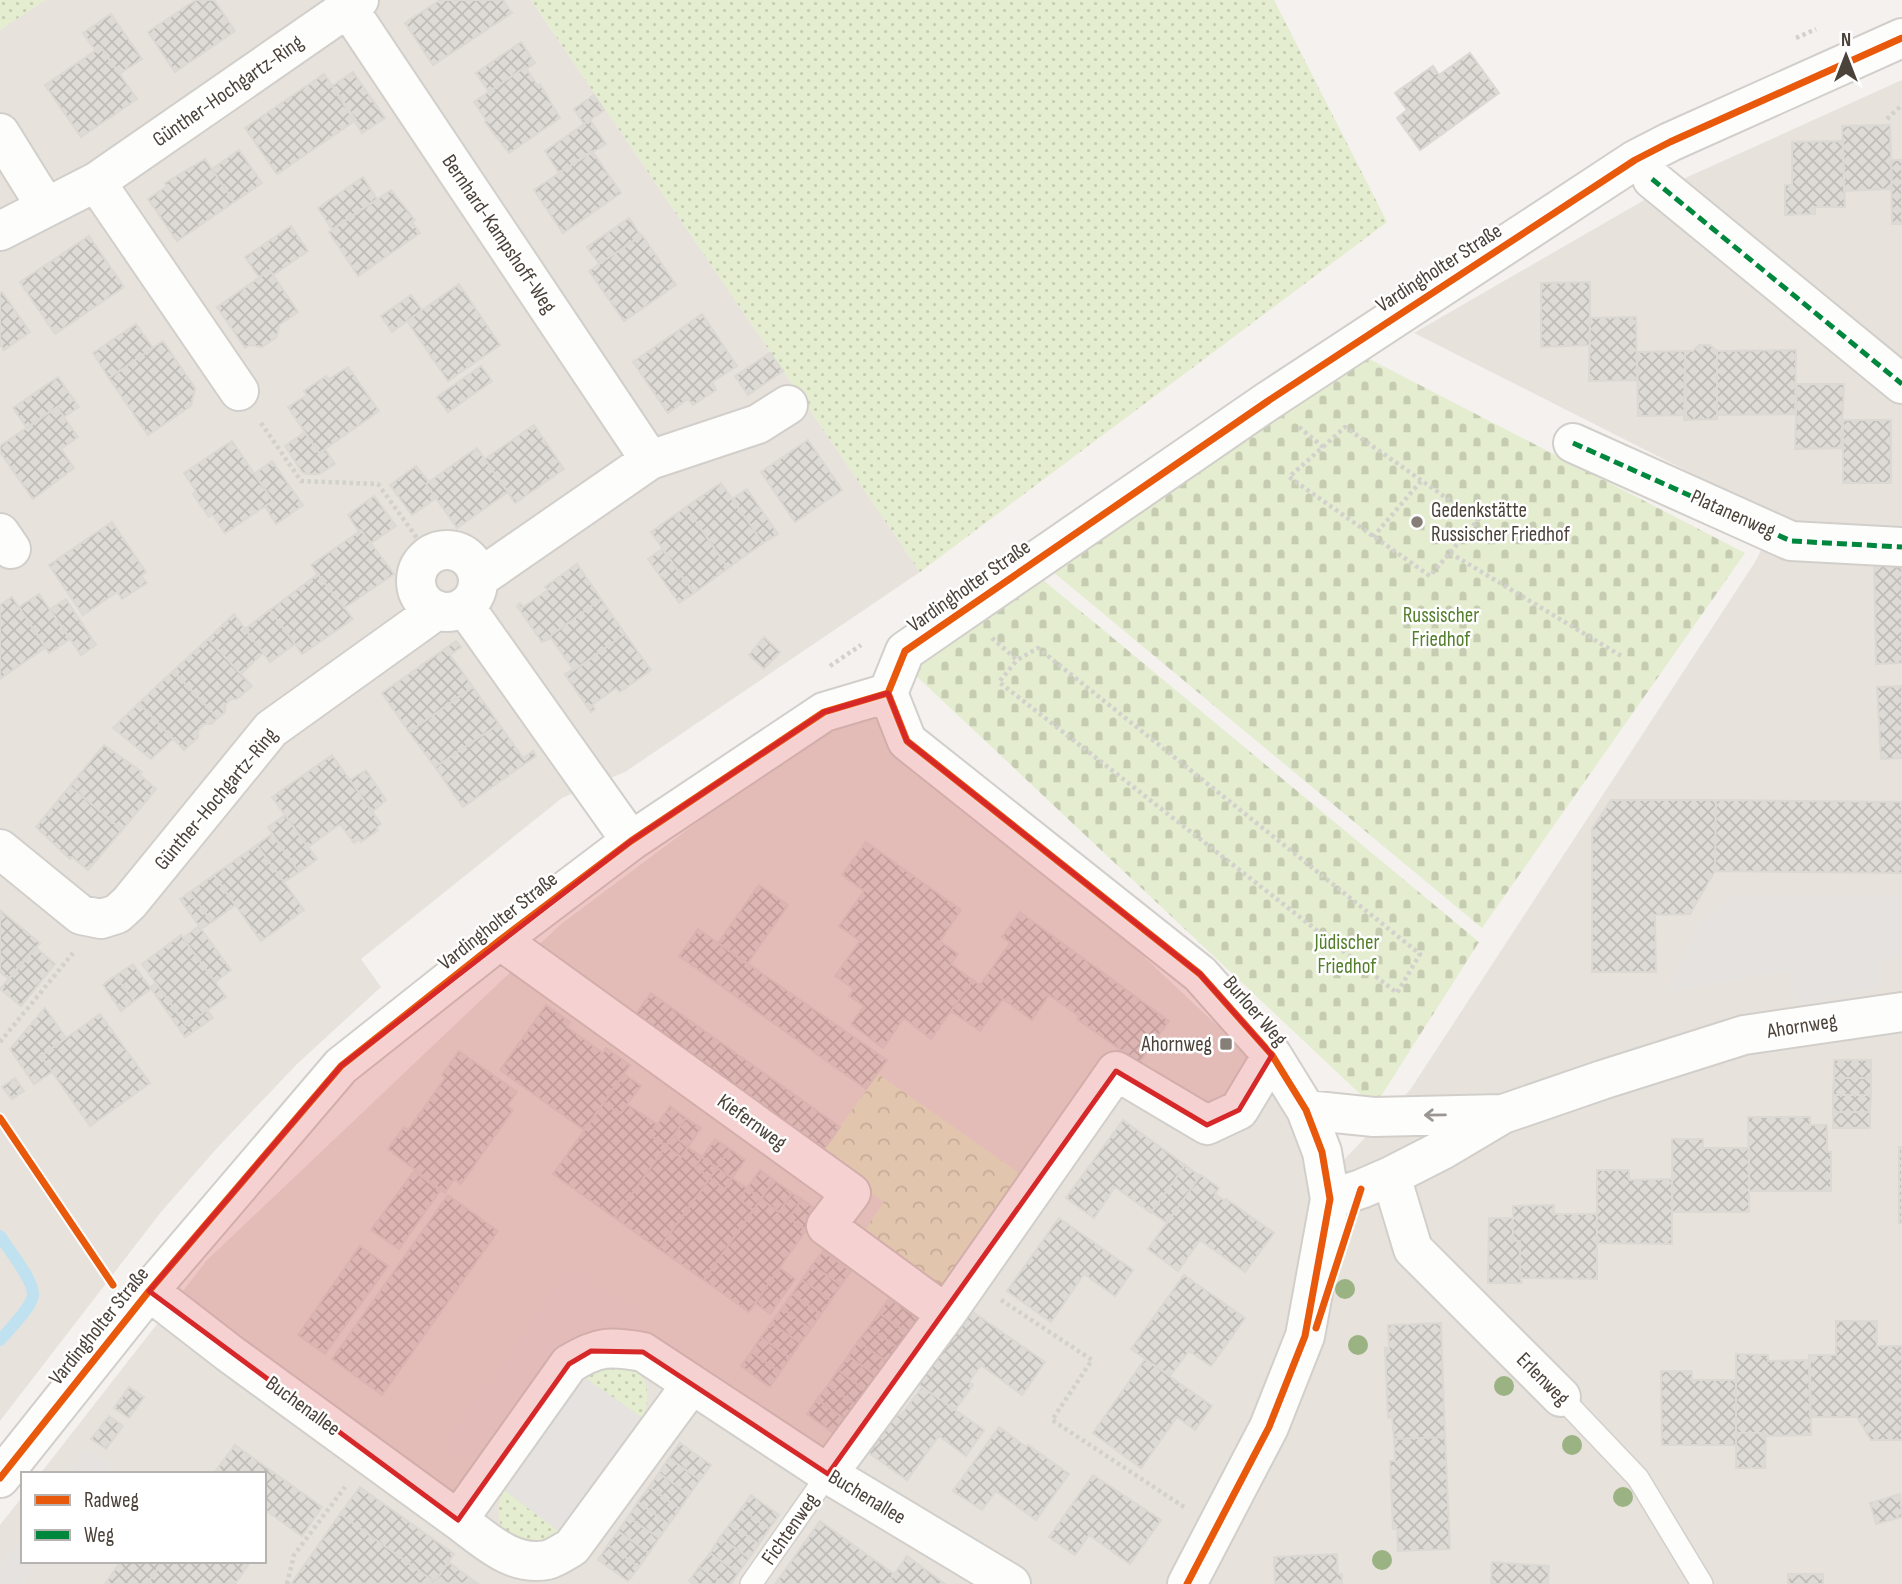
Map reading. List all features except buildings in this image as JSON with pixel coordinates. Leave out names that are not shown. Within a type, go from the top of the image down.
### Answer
[{"type":"street","name":"Günther-Hochgartz-Ring","points":[[0,232],[96,182],[354,4]]},
{"type":"street","name":"Bernhard-Kampshoff-Weg","points":[[354,4],[650,460]]},
{"type":"street","name":"Vardingholter Straße","points":[[0,1478],[149,1291],[341,1066],[500,940],[631,841],[824,712],[888,693],[905,651],[1268,401],[1635,160],[1902,38]]},
{"type":"street","points":[[0,133],[46,207]]},
{"type":"street","points":[[1652,179],[1902,384]]},
{"type":"street","points":[[96,182],[239,391]]},
{"type":"street","name":"Günther-Hochgartz-Ring","points":[[101,919],[117,914],[129,903],[271,729],[460,599],[650,460],[758,424],[788,405]]},
{"type":"street","name":"Platanenweg","points":[[1573,443],[1791,541],[1902,547]]},
{"type":"street","points":[[440,551],[461,553],[476,569],[460,599],[428,606],[418,590],[418,571],[430,556],[440,551]]},
{"type":"street","points":[[460,599],[631,841]]},
{"type":"street","name":"Burloer Weg","points":[[888,693],[907,741],[1199,974],[1272,1055],[1306,1110],[1322,1152],[1331,1199],[1305,1336],[1269,1427],[1187,1584]]},
{"type":"street","points":[[0,849],[81,915],[101,919]]},
{"type":"street","name":"Kiefernweg","points":[[500,940],[850,1193],[826,1226],[946,1314]]},
{"type":"street","name":"Ahornweg","points":[[1331,1199],[1391,1176],[1503,1114],[1744,1035],[1902,1012]]},
{"type":"street","points":[[828,1474],[971,1280],[1116,1071],[1207,1125],[1239,1110],[1272,1055]]},
{"type":"street","name":"Ahornweg","points":[[1306,1110],[1374,1117],[1503,1114]]},
{"type":"street","name":"Erlenweg","points":[[1391,1176],[1413,1249],[1561,1397]]},
{"type":"street","name":"Buchenallee","points":[[149,1291],[501,1551],[525,1560],[548,1560],[572,1547],[691,1385]]},
{"type":"street","name":"Buchenallee","points":[[458,1520],[569,1364],[591,1351],[619,1347],[643,1352],[828,1474],[1010,1584]]},
{"type":"lane","name":"Erlenweg","points":[[1561,1397],[1638,1478],[1702,1584]]},
{"type":"lane","name":"Fichtenweg","points":[[751,1584],[828,1474]]},
{"type":"path","points":[[1887,119],[1902,105]]},
{"type":"path","points":[[239,391],[301,481],[378,484],[430,556]]},
{"type":"path","points":[[1268,401],[1323,447]]},
{"type":"path","points":[[1345,427],[1422,480],[1478,520],[1430,576],[1290,477],[1345,427]]},
{"type":"path","points":[[1373,537],[1422,480]]},
{"type":"path","points":[[1450,553],[1623,657]]},
{"type":"path","points":[[962,611],[1017,660]]},
{"type":"path","points":[[1038,648],[1420,954],[1397,993],[999,682],[1017,660],[1038,648]]},
{"type":"path","points":[[0,1041],[101,919]]},
{"type":"path","points":[[971,1280],[1091,1360],[1052,1420],[1217,1529]]},
{"type":"path","points":[[287,1584],[294,1555],[369,1455]]},
{"type":"highlighted area","points":[[888,693],[907,741],[1200,974],[1272,1055],[1239,1110],[1207,1125],[1116,1071],[828,1474],[643,1352],[591,1351],[569,1364],[458,1520],[149,1291],[341,1066],[631,841],[824,712]]},
{"type":"shaded area","points":[[45,0],[531,0],[920,572],[625,772],[562,798],[361,959],[381,987],[297,1064],[218,1147],[161,1212],[0,1421],[0,30]]},
{"type":"shaded area","points":[[1902,80],[1902,1584],[0,1584],[0,1525],[21,1499],[21,1563],[266,1563],[266,1472],[42,1472],[207,1260],[561,924],[866,696],[1253,1059],[1343,1161],[1410,1090],[1755,562],[1778,517],[1414,333],[1672,184]]},
{"type":"shaded area","points":[[1731,895],[1902,895],[1902,956],[1877,961],[1883,986],[1796,1005],[1788,971],[1669,991],[1697,927]]},
{"type":"shaded area","points":[[570,1267],[648,1319],[639,1332],[613,1326],[590,1329],[573,1338],[554,1358],[477,1466],[445,1444]]},
{"type":"shaded area","points":[[581,1375],[644,1419],[561,1533],[504,1490]]},
{"type":"shaded area","points":[[88,1449],[110,1465],[105,1472],[71,1472]]},
{"type":"shaded area","points":[[21,1539],[21,1563],[37,1563],[21,1584],[0,1584],[0,1567]]},
{"type":"green space","points":[[0,0],[45,0],[0,30]]},
{"type":"green space","points":[[531,0],[1274,0],[1387,222],[920,572]]},
{"type":"green space","name":"Russischer Friedhof","points":[[1352,350],[1745,553],[1482,928],[1040,561]]},
{"type":"green space","name":"Jüdischer Friedhof","points":[[1031,570],[1479,942],[1374,1107],[894,655]]},
{"type":"green space","points":[[878,1074],[1022,1175],[938,1293],[859,1239],[884,1202],[819,1156]]},
{"type":"green space","points":[[619,1362],[637,1372],[646,1384],[644,1419],[581,1375]]},
{"type":"green space","points":[[504,1490],[561,1533],[538,1546],[505,1535],[498,1512]]},
{"type":"waterway","points":[[0,1236],[25,1273],[33,1295],[24,1312],[0,1340]]},
{"type":"marked path","points":[[1652,179],[1902,384]]},
{"type":"marked path","points":[[1573,443],[1791,541],[1902,547]]},
{"type":"cycle path","points":[[888,693],[905,651],[1268,401],[1635,160],[1902,38]]},
{"type":"cycle path","points":[[888,693],[907,741],[1200,974],[1272,1055],[1306,1110],[1322,1152],[1330,1199],[1305,1336],[1269,1427],[1187,1584]]},
{"type":"cycle path","points":[[0,1478],[149,1291],[341,1066],[631,841],[824,712],[888,693]]},
{"type":"cycle path","points":[[0,1118],[113,1285]]},
{"type":"cycle path","points":[[1316,1328],[1361,1189]]},
{"type":"place","name":"Gedenkstätte Russischer Friedhof","points":[[1417,522]]},
{"type":"place","name":"Ahornweg","points":[[1226,1044]]}]
